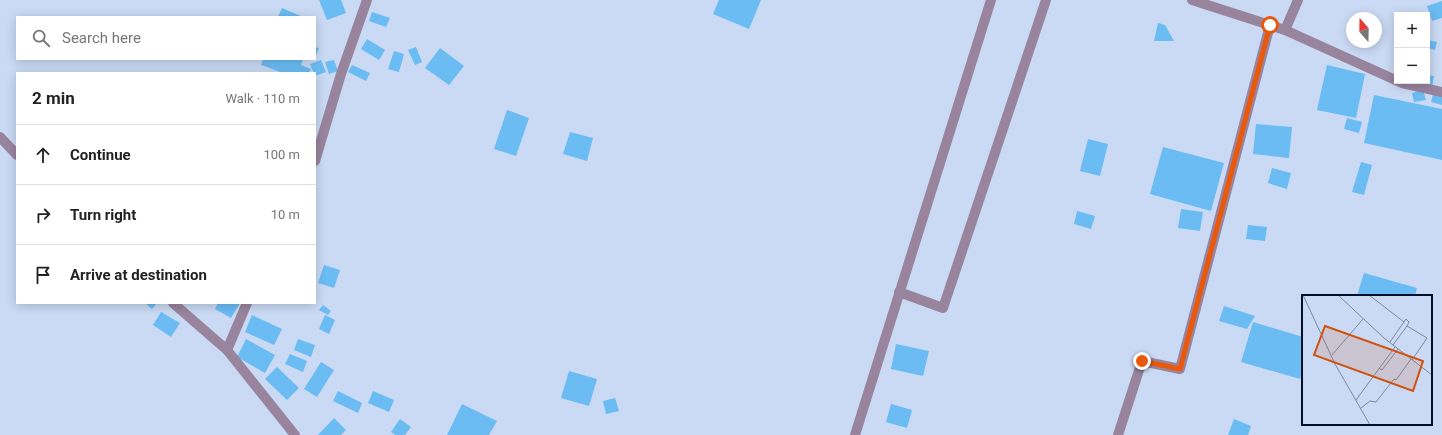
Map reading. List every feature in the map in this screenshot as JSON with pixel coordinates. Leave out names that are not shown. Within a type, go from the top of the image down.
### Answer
[{"type":"street","points":[[316,158],[341,74],[367,0]]},
{"type":"street","points":[[855,435],[991,0]]},
{"type":"street","points":[[899,292],[943,308],[1046,0]]},
{"type":"street","points":[[1192,0],[1285,30],[1402,83],[1442,92]]},
{"type":"street","points":[[1285,30],[1298,0]]},
{"type":"street","points":[[1118,435],[1142,361],[1180,369],[1270,25]]},
{"type":"street","points":[[0,137],[16,154]]},
{"type":"street","points":[[174,304],[227,350],[295,435]]},
{"type":"street","points":[[227,350],[247,304]]},
{"type":"building","points":[[319,0],[341,0],[346,13],[327,20]]},
{"type":"building","points":[[719,0],[761,0],[749,29],[713,14]]},
{"type":"building","points":[[1442,1],[1442,18],[1432,21],[1427,6]]},
{"type":"building","points":[[282,8],[301,16],[278,16]]},
{"type":"building","points":[[372,12],[390,18],[386,27],[369,21]]},
{"type":"building","points":[[1158,23],[1165,25],[1174,41],[1154,41]]},
{"type":"building","points":[[367,39],[385,50],[379,60],[361,49]]},
{"type":"building","points":[[1430,41],[1437,42],[1435,50],[1430,49]]},
{"type":"building","points":[[316,47],[319,48],[316,56]]},
{"type":"building","points":[[416,47],[422,62],[415,65],[408,50]]},
{"type":"building","points":[[440,48],[464,66],[449,85],[425,68]]},
{"type":"building","points":[[394,51],[404,54],[399,72],[388,69]]},
{"type":"building","points":[[263,60],[303,60],[301,65],[311,69],[310,72],[280,72],[261,65]]},
{"type":"building","points":[[321,60],[326,72],[316,76],[316,72],[313,72],[310,64]]},
{"type":"building","points":[[334,60],[338,71],[329,74],[325,62]]},
{"type":"building","points":[[352,65],[370,73],[366,81],[348,72]]},
{"type":"building","points":[[1327,65],[1365,74],[1356,118],[1317,110]]},
{"type":"building","points":[[1430,75],[1434,76],[1432,87],[1421,84],[1430,84]]},
{"type":"building","points":[[1423,90],[1426,100],[1414,102],[1412,93]]},
{"type":"building","points":[[1433,94],[1442,96],[1442,105],[1431,102]]},
{"type":"building","points":[[1374,95],[1442,109],[1442,160],[1364,143]]},
{"type":"building","points":[[507,110],[529,118],[516,156],[494,149]]},
{"type":"building","points":[[1347,118],[1362,122],[1359,133],[1344,129]]},
{"type":"building","points":[[1256,124],[1292,127],[1289,158],[1253,154]]},
{"type":"building","points":[[570,132],[593,138],[587,161],[563,154]]},
{"type":"building","points":[[1088,139],[1108,144],[1100,176],[1080,171]]},
{"type":"building","points":[[1163,147],[1224,163],[1211,211],[1150,194]]},
{"type":"building","points":[[1361,162],[1372,165],[1364,195],[1352,192]]},
{"type":"building","points":[[1272,168],[1291,173],[1287,189],[1268,183]]},
{"type":"building","points":[[1181,209],[1203,212],[1200,231],[1178,228]]},
{"type":"building","points":[[1077,211],[1095,216],[1091,229],[1074,224]]},
{"type":"building","points":[[1248,225],[1267,227],[1265,241],[1246,239]]},
{"type":"building","points":[[324,265],[340,270],[334,288],[318,283]]},
{"type":"building","points":[[1364,273],[1417,288],[1415,295],[1357,295]]},
{"type":"building","points":[[146,304],[156,304],[152,309]]},
{"type":"building","points":[[218,304],[239,304],[231,318],[215,309]]},
{"type":"building","points":[[323,305],[331,311],[328,315],[319,310]]},
{"type":"building","points":[[1224,306],[1255,316],[1247,329],[1219,321]]},
{"type":"building","points":[[161,312],[180,323],[171,337],[153,325]]},
{"type":"building","points":[[252,315],[282,329],[274,345],[245,332]]},
{"type":"building","points":[[325,315],[335,320],[329,334],[319,329]]},
{"type":"building","points":[[1253,322],[1302,337],[1302,372],[1300,379],[1241,362]]},
{"type":"building","points":[[246,339],[275,355],[265,373],[237,357]]},
{"type":"building","points":[[298,339],[315,345],[311,357],[294,350]]},
{"type":"building","points":[[896,344],[929,351],[923,376],[891,369]]},
{"type":"building","points":[[290,354],[307,361],[303,372],[285,364]]},
{"type":"building","points":[[321,362],[334,370],[317,397],[304,389]]},
{"type":"building","points":[[277,367],[299,388],[287,400],[265,379]]},
{"type":"building","points":[[569,371],[597,379],[589,406],[561,398]]},
{"type":"building","points":[[338,391],[362,403],[358,413],[333,401]]},
{"type":"building","points":[[373,391],[394,400],[389,412],[368,403]]},
{"type":"building","points":[[615,398],[619,411],[606,414],[603,401]]},
{"type":"building","points":[[462,404],[497,421],[489,435],[447,435]]},
{"type":"building","points":[[891,404],[912,410],[907,428],[886,422]]},
{"type":"building","points":[[334,418],[346,430],[341,435],[318,435]]},
{"type":"building","points":[[400,419],[411,427],[405,435],[395,435],[391,432]]},
{"type":"building","points":[[1234,419],[1251,426],[1248,435],[1228,435]]},
{"type":"route","points":[[1142,361],[1180,369],[1270,25]]}]
